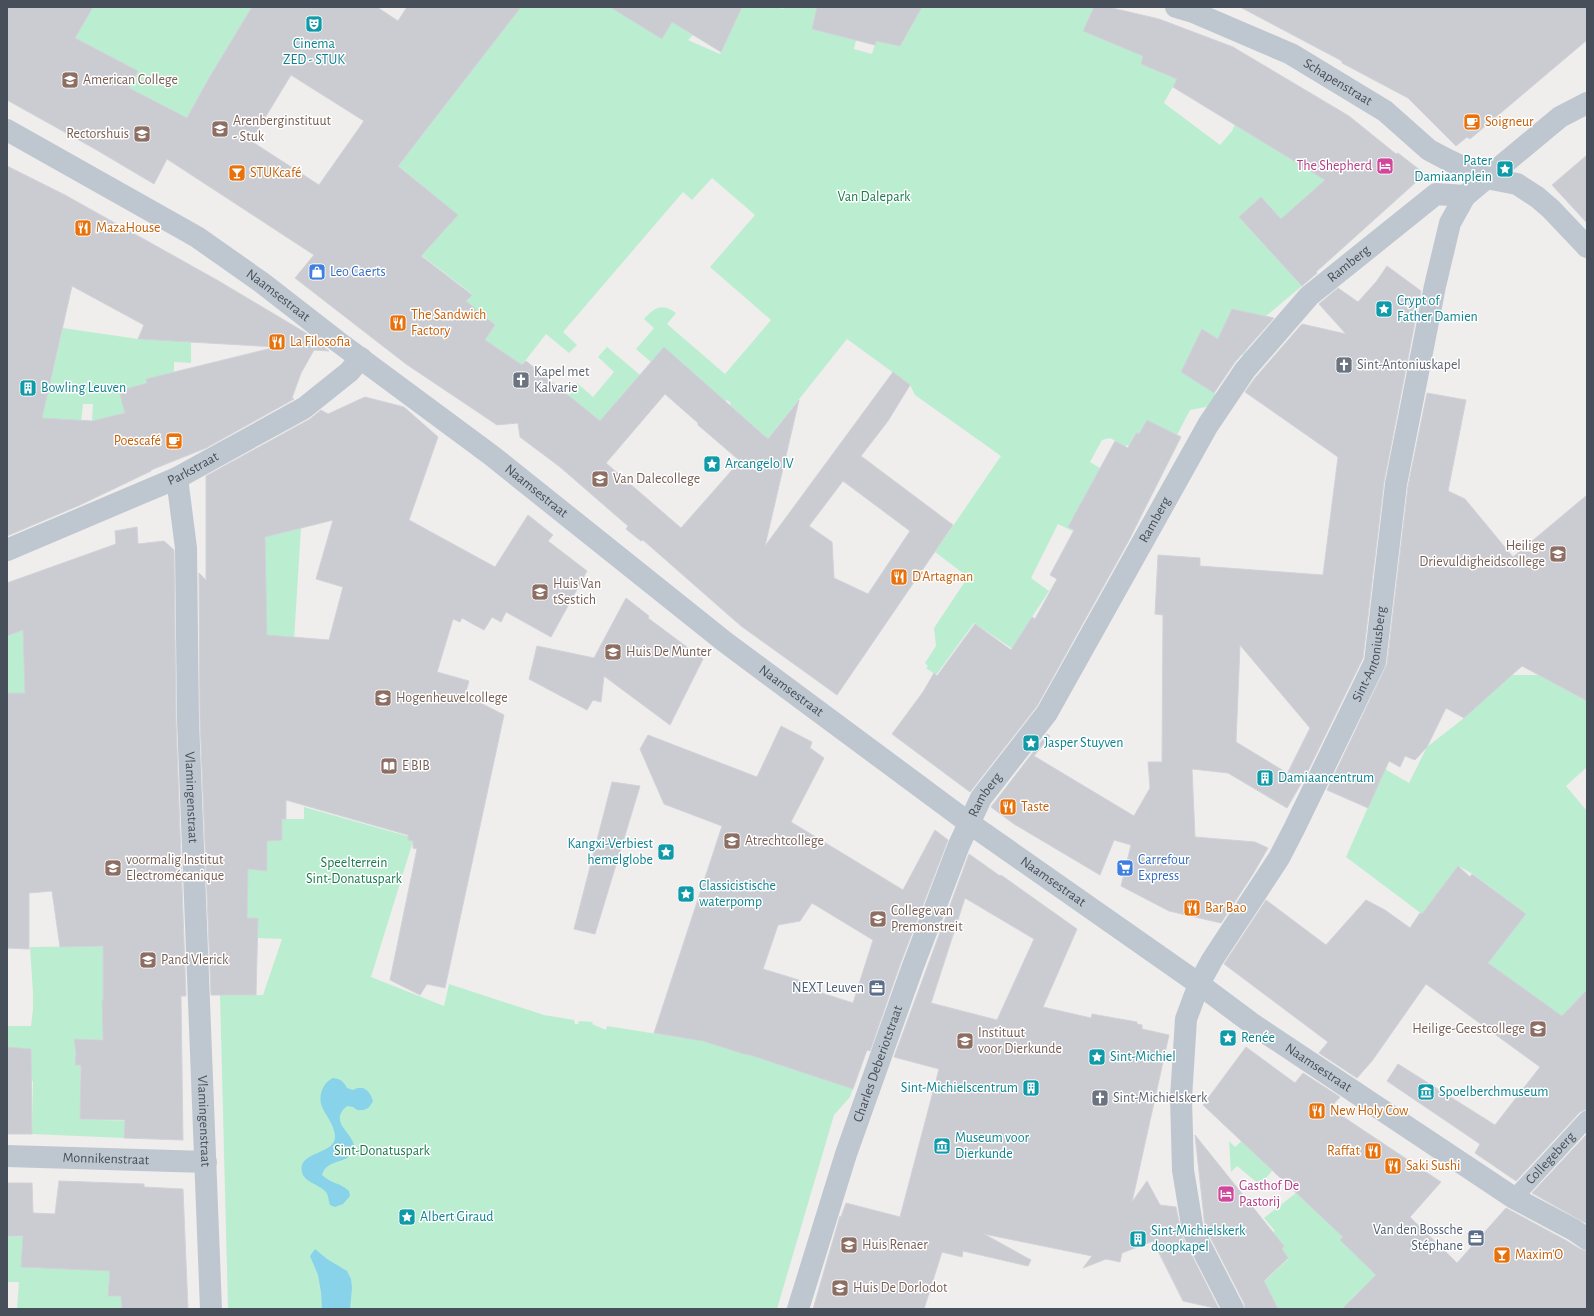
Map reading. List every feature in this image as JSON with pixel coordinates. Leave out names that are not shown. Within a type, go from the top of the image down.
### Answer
[{"type":"street","name":"Schapenstraat","points":[[1176,7],[1193,12],[1291,54],[1385,111],[1429,150],[1486,178]]},
{"type":"street","points":[[1465,196],[1560,117],[1587,103]]},
{"type":"street","name":"Naamsestraat","points":[[7,130],[197,237],[262,282],[491,455],[725,642],[969,823],[1199,984],[1254,1025],[1514,1198],[1574,1230],[1587,1239]]},
{"type":"street","points":[[1486,178],[1517,184],[1537,197],[1551,209],[1587,247]]},
{"type":"street","name":"Ramberg","points":[[969,823],[981,798],[1047,713],[1208,425],[1244,370],[1309,296],[1436,194],[1465,196]]},
{"type":"street","name":"Sint-Antoniusberg","points":[[1233,1309],[1193,1231],[1183,1170],[1181,1098],[1186,1019],[1199,984],[1212,960],[1279,858],[1375,662],[1396,484],[1435,286],[1450,223],[1465,196]]},
{"type":"street","name":"Parkstraat","points":[[7,550],[177,478],[304,408],[349,372],[361,358]]},
{"type":"street","name":"Vlamingenstraat","points":[[177,478],[186,548],[188,720],[211,1309]]},
{"type":"street","name":"Charles Deberiotstraat","points":[[798,1309],[851,1139],[919,948],[969,823]]},
{"type":"street","name":"Collegeberg","points":[[1514,1198],[1587,1119]]},
{"type":"street","name":"Monnikenstraat","points":[[7,1156],[206,1162]]},
{"type":"green space","points":[[93,7],[252,7],[209,78],[187,118],[129,88],[138,71],[75,38]]},
{"type":"green space","name":"Van Dalepark","points":[[521,7],[610,7],[662,39],[672,22],[693,35],[688,40],[720,54],[742,7],[777,7],[783,9],[784,7],[817,7],[812,29],[856,40],[854,49],[872,54],[876,41],[900,46],[922,7],[1094,7],[1083,31],[1143,56],[1141,64],[1177,79],[1164,103],[1220,145],[1232,131],[1238,118],[1347,168],[1281,219],[1261,197],[1239,217],[1302,286],[1266,316],[1232,309],[1226,323],[1253,337],[1244,356],[1203,329],[1181,372],[1219,396],[1211,406],[1190,410],[1177,435],[1147,420],[1139,434],[1135,433],[1129,446],[1126,445],[1126,447],[1110,438],[1102,440],[1090,462],[1115,477],[1083,536],[1058,524],[1031,578],[1049,591],[1021,634],[1029,660],[974,623],[936,675],[926,668],[928,666],[925,663],[936,646],[934,628],[968,577],[935,552],[1001,456],[915,395],[910,385],[847,339],[765,442],[765,436],[730,405],[731,403],[727,400],[725,402],[651,362],[636,349],[654,328],[644,319],[655,309],[663,307],[667,308],[676,313],[667,324],[725,374],[771,320],[710,267],[755,215],[712,178],[692,200],[683,192],[563,332],[577,345],[569,353],[546,334],[522,365],[485,340],[495,325],[466,301],[472,294],[421,255],[458,215],[394,162],[423,134]]},
{"type":"green space","points":[[63,328],[138,339],[191,342],[191,363],[174,362],[174,372],[146,379],[147,383],[125,413],[92,421],[93,404],[83,404],[79,442],[36,443]]},
{"type":"green space","points":[[607,347],[640,375],[582,443],[568,395],[577,383],[593,397],[614,372],[598,357]]},
{"type":"green space","points":[[259,511],[290,525],[291,531],[301,528],[293,656],[267,657],[265,546]]},
{"type":"green space","points":[[23,630],[23,647],[47,647],[27,693],[7,693],[7,636]]},
{"type":"green space","points":[[1511,675],[1538,675],[1587,701],[1587,767],[1566,786],[1587,811],[1587,990],[1562,1016],[1488,963],[1526,914],[1473,874],[1458,866],[1422,914],[1346,857],[1385,769],[1409,783],[1427,747],[1464,718]]},
{"type":"green space","name":"Sint-Donatuspark","points":[[304,807],[414,838],[371,977],[444,1006],[449,984],[544,1015],[574,1020],[575,1024],[578,1024],[579,1021],[593,1022],[592,1024],[606,1030],[607,1026],[683,1038],[684,1034],[853,1089],[850,1097],[834,1115],[777,1309],[228,1309],[220,995],[263,995],[282,939],[257,938],[247,918],[237,868],[267,871],[267,841],[282,819],[304,819]]},
{"type":"green space","points":[[115,946],[102,1000],[103,1026],[137,1040],[74,1039],[76,1053],[75,1065],[81,1065],[80,1079],[98,1079],[99,1106],[80,1106],[80,1119],[125,1121],[124,1138],[32,1134],[33,1081],[7,1080],[7,1026],[31,1026],[33,993],[30,947]]},
{"type":"green space","points":[[1252,1132],[1278,1164],[1260,1185],[1237,1166],[1231,1172],[1229,1141],[1235,1147]]},
{"type":"green space","points":[[1296,1193],[1349,1232],[1340,1240],[1355,1255],[1392,1278],[1371,1300],[1359,1291],[1342,1309],[1278,1309],[1273,1299],[1247,1298],[1288,1259],[1282,1249],[1284,1246],[1273,1232],[1275,1231],[1264,1218]]},
{"type":"green space","points":[[7,1236],[32,1237],[113,1271],[109,1283],[108,1295],[121,1296],[122,1309],[17,1309],[19,1282],[7,1282]]},
{"type":"water","points":[[333,1078],[342,1081],[347,1088],[353,1090],[363,1088],[370,1094],[373,1101],[365,1110],[357,1110],[353,1107],[347,1106],[342,1112],[340,1118],[341,1123],[351,1138],[354,1148],[349,1157],[329,1166],[325,1169],[322,1175],[343,1186],[349,1191],[350,1196],[343,1204],[335,1207],[330,1205],[325,1191],[308,1181],[302,1172],[302,1165],[305,1160],[329,1147],[333,1143],[335,1137],[334,1130],[321,1105],[320,1100],[323,1087]]},
{"type":"water","points":[[315,1249],[327,1259],[347,1271],[351,1279],[352,1288],[350,1309],[322,1309],[318,1275],[310,1256]]},
{"type":"building","points":[[7,7],[93,7],[75,38],[138,71],[129,88],[187,118],[209,78],[252,7],[377,7],[398,21],[407,7],[521,7],[398,166],[458,215],[421,256],[472,295],[466,301],[495,325],[485,340],[522,365],[526,361],[600,421],[664,347],[768,439],[799,400],[765,546],[893,372],[910,385],[888,421],[861,456],[953,525],[837,695],[741,626],[643,540],[641,541],[626,529],[628,526],[560,467],[520,437],[518,423],[497,425],[406,364],[295,278],[314,255],[167,159],[154,184],[7,100]],"holes":[[[291,75],[364,121],[319,185],[251,141]],[[665,394],[740,461],[681,528],[606,463]],[[843,481],[910,531],[868,594],[834,578],[832,542],[809,526]]]},
{"type":"building","points":[[610,7],[742,7],[721,52],[672,22],[662,39]]},
{"type":"building","points":[[817,7],[922,7],[900,46],[876,41],[875,45],[812,29]]},
{"type":"building","points":[[1094,7],[1112,8],[1159,19],[1233,47],[1349,116],[1396,154],[1398,153],[1425,174],[1302,286],[1239,217],[1261,197],[1281,219],[1325,180],[1173,87],[1177,79],[1141,64],[1143,56],[1083,31]]},
{"type":"building","points":[[1240,7],[1587,7],[1587,40],[1470,139],[1467,137],[1456,146],[1408,98]]},
{"type":"building","points":[[1587,155],[1587,223],[1552,185]]},
{"type":"building","points":[[7,166],[65,195],[217,280],[306,333],[329,351],[314,350],[301,373],[292,398],[294,399],[206,448],[151,470],[80,505],[7,536]],"holes":[[[72,286],[144,325],[138,339],[276,347],[146,379],[147,383],[119,391],[125,413],[92,421],[42,418]]]},
{"type":"building","points":[[1387,266],[1421,291],[1384,482],[1363,658],[1304,779],[1288,772],[1310,728],[1240,645],[1236,742],[1302,782],[1287,808],[1228,773],[1192,769],[1195,837],[1255,842],[1268,848],[1221,923],[1169,911],[1121,886],[1131,845],[1114,840],[1100,875],[1014,824],[991,807],[1047,734],[1050,736],[1034,756],[1134,816],[1150,788],[1148,762],[1162,762],[1163,615],[1155,614],[1158,555],[1200,558],[1200,566],[1323,575],[1338,457],[1245,392],[1255,378],[1302,324],[1346,334],[1319,304],[1338,288],[1358,302],[1376,282]]},
{"type":"building","points":[[1232,309],[1274,318],[1235,362],[1214,393],[1181,372],[1202,329],[1218,339]]},
{"type":"building","points":[[1427,393],[1466,400],[1448,491],[1465,499],[1513,557],[1587,495],[1587,701],[1522,666],[1464,718],[1446,708],[1427,747],[1415,760],[1405,756],[1400,767],[1389,761],[1368,808],[1327,790],[1387,664],[1408,486]]},
{"type":"building","points":[[365,397],[404,407],[438,437],[409,520],[495,567],[528,515],[553,535],[548,541],[587,571],[551,637],[506,612],[501,622],[492,617],[484,630],[462,618],[460,622],[453,619],[437,672],[469,681],[465,695],[504,715],[445,988],[427,984],[420,995],[390,980],[417,849],[413,848],[413,841],[408,840],[408,835],[286,800],[286,819],[282,819],[282,840],[267,841],[267,871],[248,869],[247,918],[258,918],[256,995],[211,995],[200,720],[199,573],[206,580],[206,476],[310,419],[321,410],[328,414]],"holes":[[[333,520],[316,579],[343,587],[329,640],[267,635],[265,537]]]},
{"type":"building","points":[[1147,420],[1181,437],[1128,542],[1037,706],[970,792],[892,734],[923,692],[934,673],[937,676],[975,624],[1011,650],[1032,617],[1035,619],[1057,579],[1050,575],[1074,530],[1068,527],[1115,441],[1128,448],[1136,433],[1139,434]]},
{"type":"building","points":[[137,527],[138,544],[164,541],[174,550],[176,720],[186,996],[181,996],[183,1140],[124,1138],[125,1120],[80,1119],[81,1065],[75,1065],[76,1053],[74,1039],[103,1040],[103,946],[60,947],[52,891],[29,893],[29,949],[7,948],[7,693],[25,693],[23,630],[7,636],[7,583],[116,544],[115,531]]},
{"type":"building","points":[[626,598],[649,616],[648,618],[703,659],[670,725],[604,676],[601,702],[593,700],[587,710],[529,679],[537,646],[594,658]]},
{"type":"building","name":"College van Premonstreit","points":[[781,726],[812,742],[810,748],[824,758],[791,822],[903,890],[935,830],[948,840],[901,962],[870,1051],[867,1050],[853,1089],[703,1041],[654,1033],[722,826],[664,804],[640,749],[648,735],[757,777]],"holes":[[[812,903],[873,940],[853,1003],[800,986],[802,981],[763,969],[778,925],[800,921]]]},
{"type":"building","points":[[612,782],[640,786],[595,934],[574,929]]},
{"type":"building","points":[[969,854],[1077,929],[1043,1007],[1091,1018],[1092,1014],[1137,1022],[1137,1024],[1142,1025],[1142,1029],[1169,1035],[1132,1202],[1147,1181],[1160,1205],[1176,1207],[1182,1236],[1219,1309],[1183,1301],[1153,1241],[1122,1253],[1120,1262],[1106,1259],[1083,1268],[1092,1256],[984,1234],[1031,1260],[1028,1266],[963,1251],[962,1257],[942,1252],[924,1309],[813,1309],[840,1216],[841,1217],[846,1203],[900,1217],[939,1069],[894,1057]],"holes":[[[965,898],[1034,939],[997,1020],[931,1003]]]},
{"type":"building","name":"Heilige-Geestcollege","points":[[1458,866],[1470,877],[1472,874],[1526,914],[1488,963],[1562,1016],[1587,990],[1587,1109],[1580,1112],[1516,1181],[1475,1153],[1480,1144],[1387,1081],[1398,1064],[1495,1125],[1540,1067],[1426,984],[1372,1061],[1357,1078],[1319,1053],[1328,1042],[1224,964],[1266,900],[1326,945],[1366,900],[1385,910],[1410,928],[1420,913],[1422,914]]},
{"type":"building","points":[[7,1047],[31,1049],[32,1134],[7,1134]]},
{"type":"building","points":[[1246,1047],[1295,1083],[1303,1073],[1340,1097],[1330,1108],[1441,1182],[1410,1217],[1457,1263],[1506,1208],[1580,1249],[1587,1251],[1587,1309],[1342,1309],[1376,1275],[1340,1240],[1343,1237],[1203,1105]]},
{"type":"building","points":[[1587,1134],[1587,1224],[1532,1193]]},
{"type":"building","points":[[1195,1135],[1284,1246],[1282,1249],[1288,1258],[1264,1281],[1278,1309],[1245,1309],[1244,1303],[1205,1227]]},
{"type":"building","points":[[59,1181],[144,1184],[144,1187],[183,1189],[188,1309],[122,1309],[121,1296],[108,1296],[110,1271],[21,1267],[23,1236],[7,1236],[7,1183],[32,1183],[33,1213],[55,1214]]},
{"type":"place","name":"Cinema ZED - STUK","points":[[314,24]]},
{"type":"place","name":"American College","points":[[70,80]]},
{"type":"place","name":"Soigneur","points":[[1472,122]]},
{"type":"place","name":"Arenberginstituut - Stuk","points":[[220,129]]},
{"type":"place","name":"Rectorshuis","points":[[142,134]]},
{"type":"place","name":"The Shepherd","points":[[1385,166]]},
{"type":"place","name":"Pater Damiaanplein","points":[[1505,169]]},
{"type":"place","name":"STUKcafé","points":[[237,173]]},
{"type":"place","name":"MazaHouse","points":[[83,228]]},
{"type":"place","name":"Leo Caerts","points":[[317,272]]},
{"type":"place","name":"Crypt of Father Damien","points":[[1384,309]]},
{"type":"place","name":"The Sandwich Factory","points":[[398,323]]},
{"type":"place","name":"La Filosofia","points":[[277,342]]},
{"type":"place","name":"Sint-Antoniuskapel","points":[[1344,365]]},
{"type":"place","name":"Kapel met Kalvarie","points":[[521,380]]},
{"type":"place","name":"Bowling Leuven","points":[[28,388]]},
{"type":"place","name":"Poescafé","points":[[174,441]]},
{"type":"place","name":"Arcangelo IV","points":[[712,464]]},
{"type":"place","name":"Van Dalecollege","points":[[600,479]]},
{"type":"place","name":"Heilige Drievuldigheidscollege","points":[[1558,554]]},
{"type":"place","name":"D'Artagnan","points":[[899,577]]},
{"type":"place","name":"Huis Van tSestich","points":[[540,592]]},
{"type":"place","name":"Huis De Munter","points":[[613,652]]},
{"type":"place","name":"Hogenheuvelcollege","points":[[383,698]]},
{"type":"place","name":"Jasper Stuyven","points":[[1031,743]]},
{"type":"place","name":"E BIB","points":[[389,766]]},
{"type":"place","name":"Damiaancentrum","points":[[1265,778]]},
{"type":"place","name":"Taste","points":[[1008,807]]},
{"type":"place","name":"Atrechtcollege","points":[[732,841]]},
{"type":"place","name":"Kangxi-Verbiest hemelglobe","points":[[666,852]]},
{"type":"place","name":"voormalig Institut Electromécanique","points":[[113,868]]},
{"type":"place","name":"Carrefour Express","points":[[1125,868]]},
{"type":"place","name":"Classicistische waterpomp","points":[[686,894]]},
{"type":"place","name":"Bar Bao","points":[[1192,908]]},
{"type":"place","name":"College van Premonstreit","points":[[878,919]]},
{"type":"place","name":"Pand Vlerick","points":[[148,960]]},
{"type":"place","name":"NEXT Leuven","points":[[877,988]]},
{"type":"place","name":"Heilige-Geestcollege","points":[[1538,1029]]},
{"type":"place","name":"Renée","points":[[1228,1038]]},
{"type":"place","name":"Instituut voor Dierkunde","points":[[965,1041]]},
{"type":"place","name":"Sint-Michiel","points":[[1097,1057]]},
{"type":"place","name":"Sint-Michielscentrum","points":[[1031,1088]]},
{"type":"place","name":"Spoelberchmuseum","points":[[1426,1092]]},
{"type":"place","name":"Sint-Michielskerk","points":[[1100,1098]]},
{"type":"place","name":"New Holy Cow","points":[[1317,1111]]},
{"type":"place","name":"Museum voor Dierkunde","points":[[942,1146]]},
{"type":"place","name":"Raffat","points":[[1373,1151]]},
{"type":"place","name":"Saki Sushi","points":[[1393,1166]]},
{"type":"place","name":"Gasthof De Pastorij","points":[[1226,1194]]},
{"type":"place","name":"Albert Giraud","points":[[407,1217]]},
{"type":"place","name":"Van den Bossche Stéphane","points":[[1476,1238]]},
{"type":"place","name":"Sint-Michielskerk doopkapel","points":[[1138,1239]]},
{"type":"place","name":"Huis Renaer","points":[[849,1245]]},
{"type":"place","name":"Maxim'O","points":[[1502,1255]]},
{"type":"place","name":"Huis De Dorlodot","points":[[840,1288]]},
{"type":"park label","name":"Speelterrein Sint-Donatuspark","points":[[354,872]]}]
